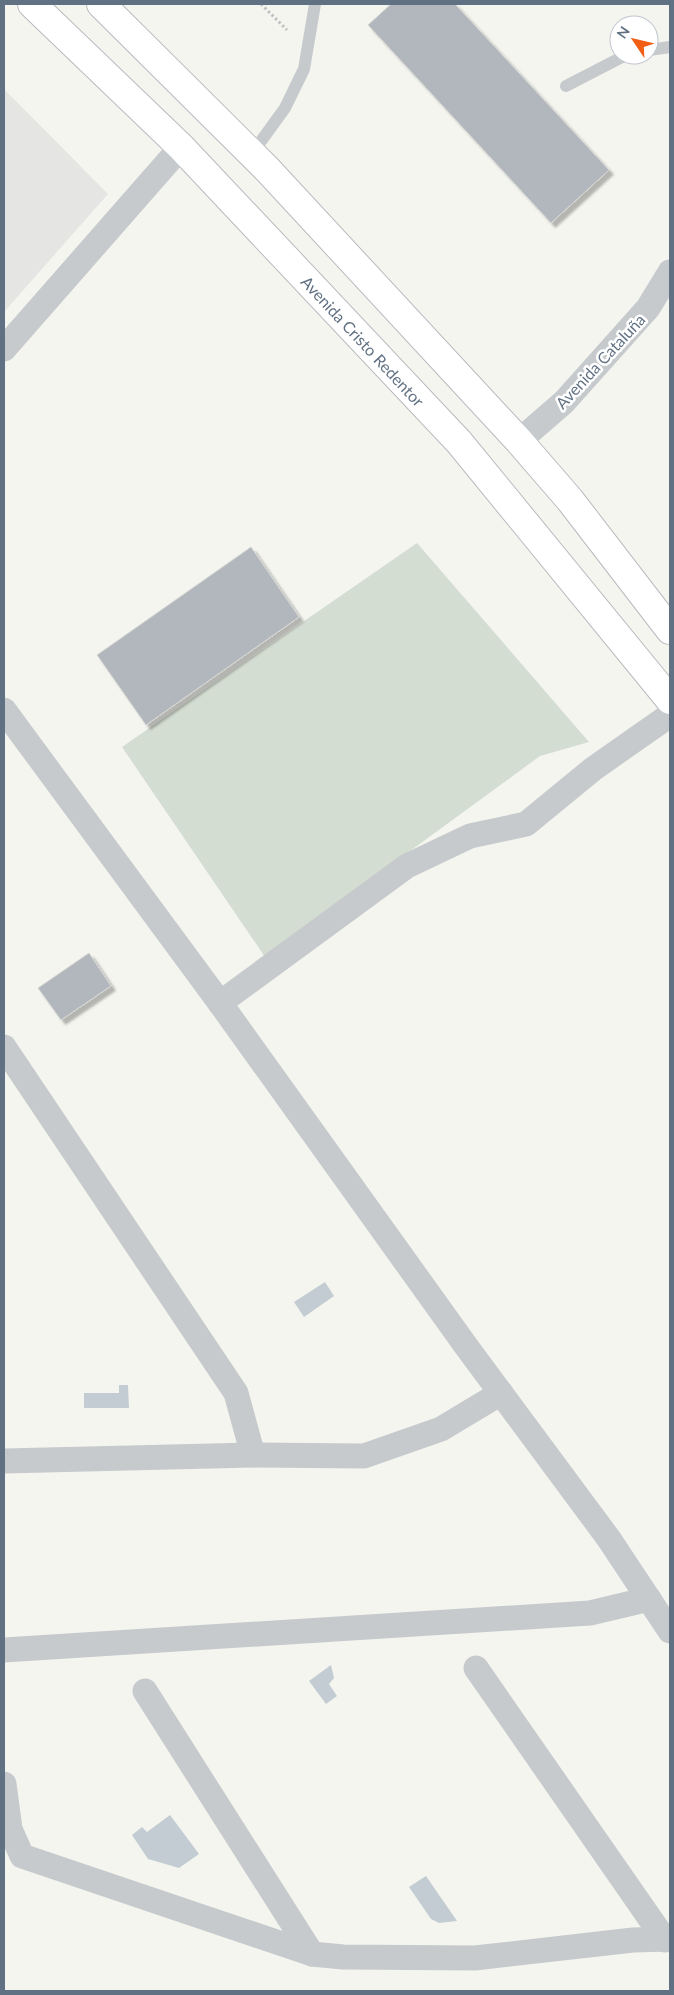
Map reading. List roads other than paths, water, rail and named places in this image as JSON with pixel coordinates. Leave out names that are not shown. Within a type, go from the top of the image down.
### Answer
[{"type":"highway","name":"Avenida Cristo Redentor","points":[[32,4],[181,147],[459,442],[670,700]]},
{"type":"highway","points":[[100,4],[280,184],[519,441],[570,500],[670,630]]},
{"type":"street","points":[[4,349],[181,147]]},
{"type":"street","name":"Avenida Cataluña","points":[[519,441],[564,402],[648,308],[670,272]]},
{"type":"street","points":[[4,710],[220,1003],[501,1393],[610,1539],[670,1631]]},
{"type":"street","points":[[220,1003],[408,866],[470,836],[526,824],[593,769],[670,715]]},
{"type":"street","points":[[4,1047],[236,1393],[253,1455]]},
{"type":"street","points":[[4,1461],[253,1455],[364,1456],[441,1429],[501,1393]]},
{"type":"street","points":[[4,1650],[590,1613],[649,1599]]},
{"type":"street","points":[[476,1668],[667,1939]]},
{"type":"street","points":[[145,1691],[312,1954]]},
{"type":"street","points":[[4,1784],[10,1829],[22,1856],[312,1954],[344,1957],[475,1958],[633,1940],[667,1939]]},
{"type":"lane","points":[[251,155],[285,108],[304,69],[315,4]]},
{"type":"lane","points":[[566,86],[609,64]]}]
